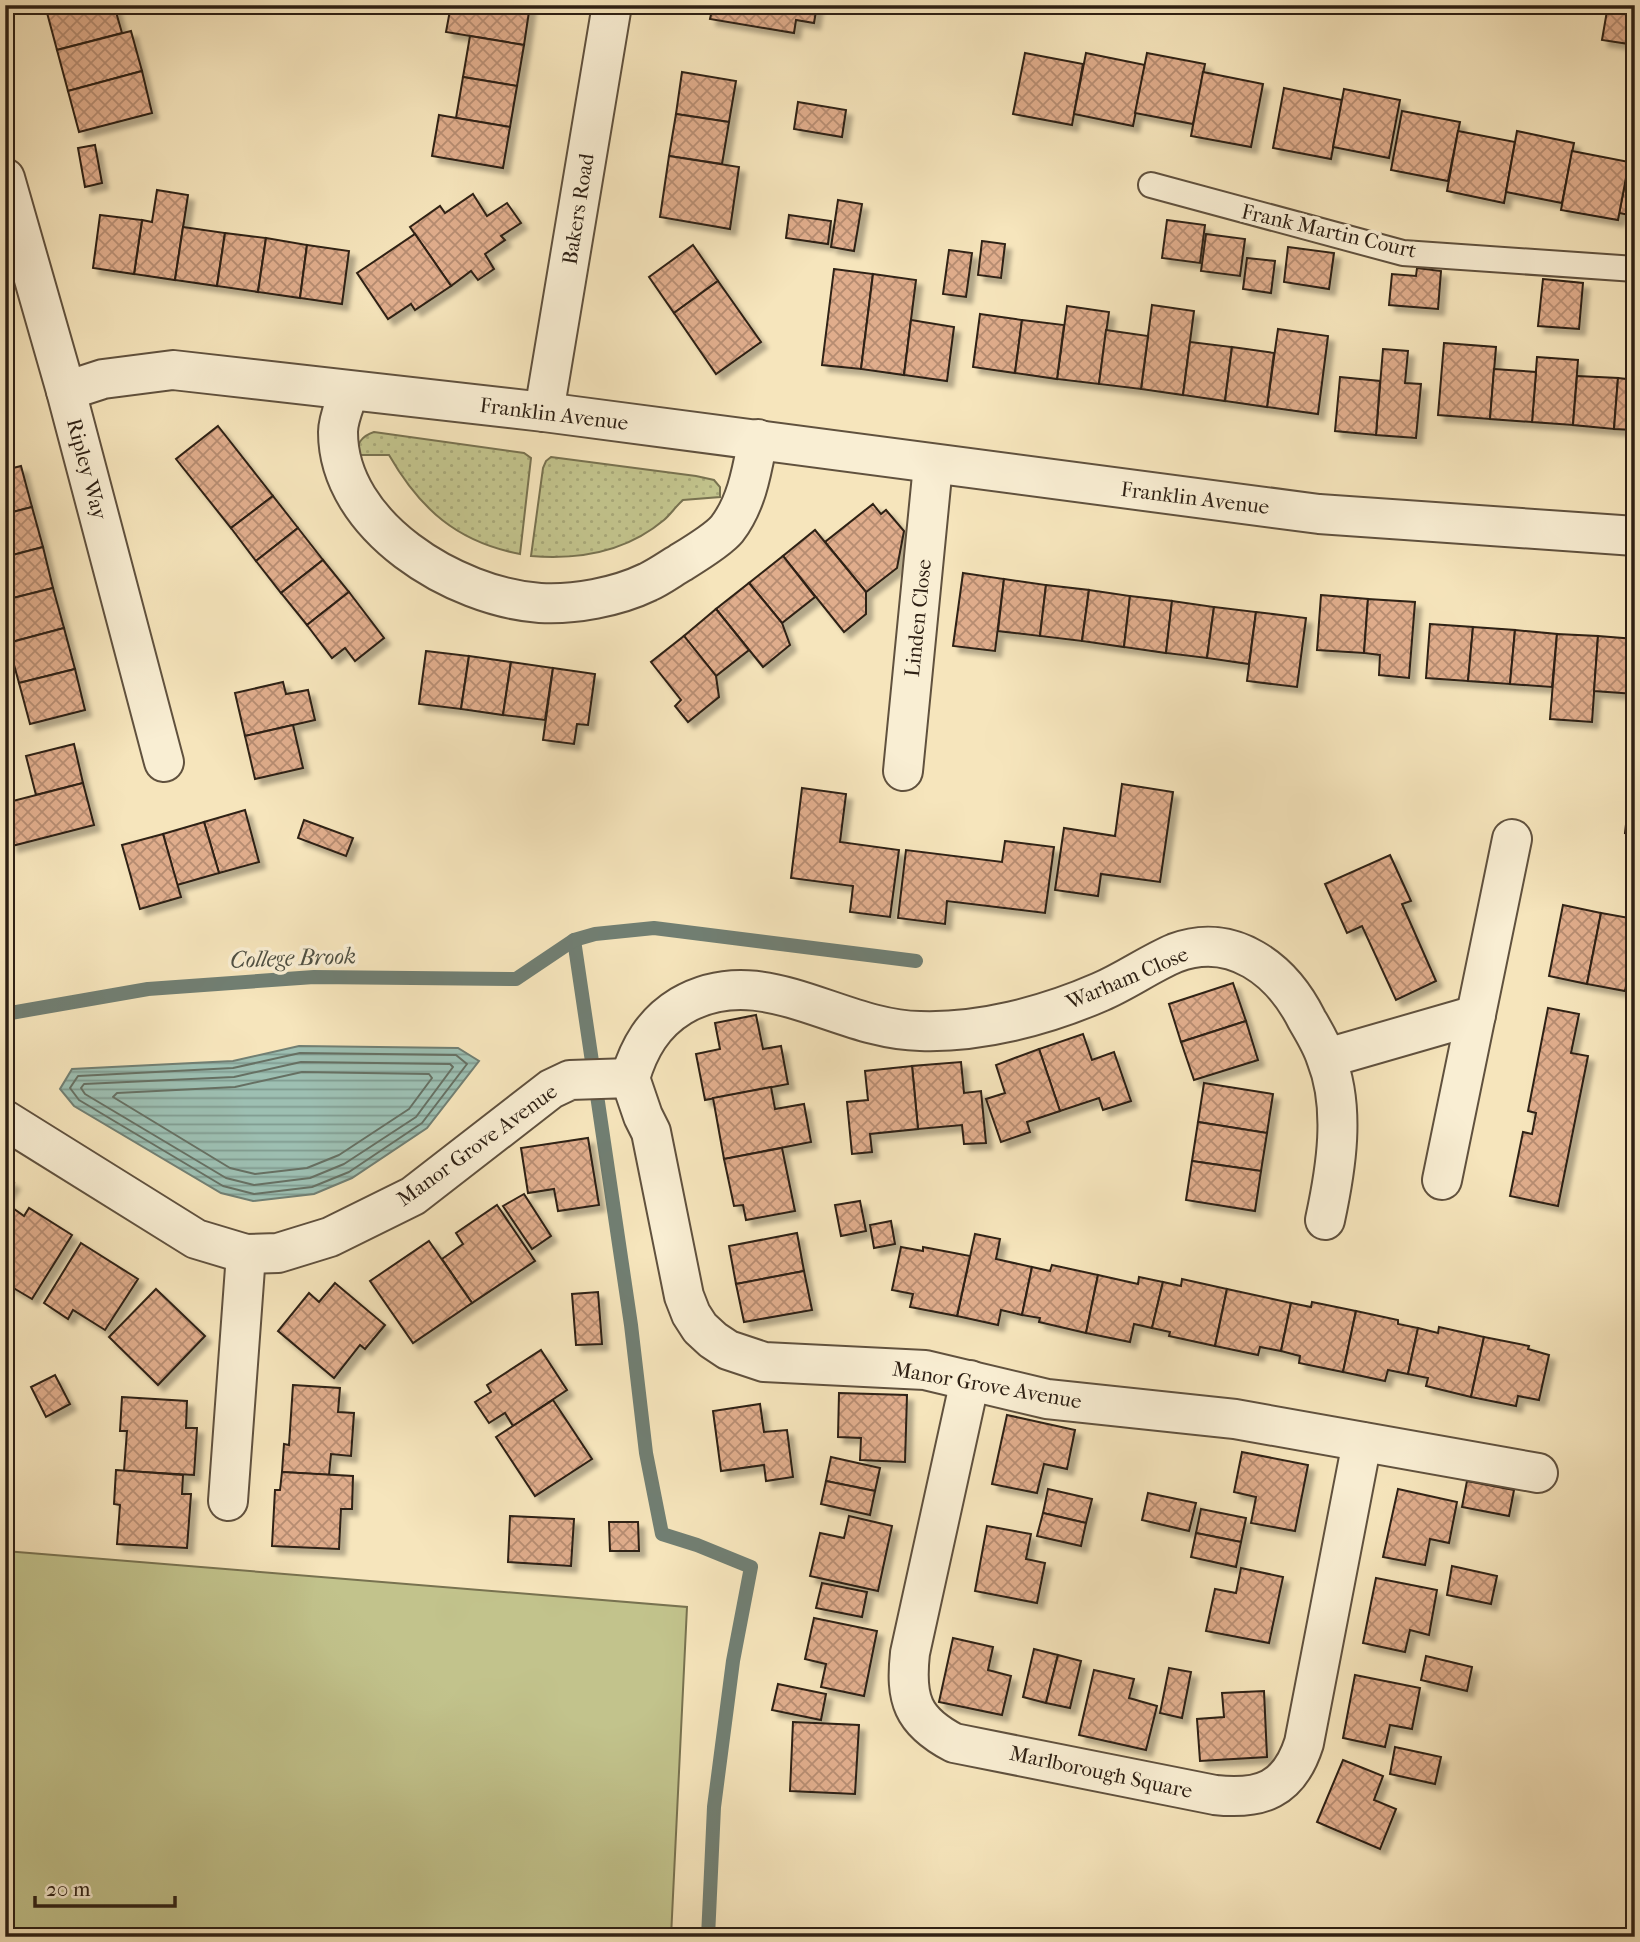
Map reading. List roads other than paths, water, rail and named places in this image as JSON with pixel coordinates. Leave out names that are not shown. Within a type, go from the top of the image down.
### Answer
[{"type":"street","name":"Bakers Road","points":[[544,412],[612,5]]},
{"type":"street","name":"Ripley Way","points":[[5,178],[66,391],[164,762]]},
{"type":"street","name":"Franklin Avenue","points":[[66,391],[103,379],[173,370],[544,412],[1319,514],[1635,536]]},
{"type":"street","points":[[349,391],[338,429],[340,452],[345,471],[360,502],[376,522],[398,544],[451,578],[479,590],[541,603],[580,601],[648,582],[726,531],[747,489],[758,439]]},
{"type":"street","name":"Linden Close","points":[[903,771],[933,465]]},
{"type":"street","points":[[1442,1180],[1512,839]]},
{"type":"street","name":"Warham Close","points":[[608,1078],[636,1057],[658,1023],[694,999],[718,990],[759,990],[876,1026],[939,1032],[1007,1022],[1045,1011],[1100,992],[1176,953],[1201,947],[1221,948],[1243,954],[1266,966],[1285,984],[1301,1007],[1327,1058],[1337,1117],[1332,1189],[1325,1220]]},
{"type":"street","points":[[1327,1058],[1476,1015]]},
{"type":"street","name":"Manor Grove Avenue","points":[[5,1120],[196,1239],[246,1254],[278,1254],[330,1237],[413,1196],[551,1089],[570,1080],[608,1078],[654,1145],[684,1296],[695,1321],[713,1340],[728,1350],[764,1362],[925,1370],[1047,1399],[1235,1419],[1538,1473]]},
{"type":"street","points":[[228,1501],[246,1254]]},
{"type":"street","name":"Marlborough Square","points":[[970,1380],[910,1653],[908,1685],[917,1714],[925,1725],[954,1742],[1214,1796],[1254,1796],[1283,1782],[1298,1760],[1304,1743],[1362,1441]]},
{"type":"lane","name":"Frank Martin Court","points":[[1151,186],[1403,253],[1635,270]]},
{"type":"water","points":[[299,1046],[458,1048],[479,1061],[427,1128],[352,1178],[314,1194],[253,1201],[221,1193],[74,1106],[60,1089],[72,1069],[233,1061]]},
{"type":"waterway","name":"College Brook","points":[[5,1014],[148,989],[314,977],[516,979],[574,940],[595,934],[654,928],[916,961]]},
{"type":"waterway","points":[[574,940],[631,1325],[646,1453],[662,1534],[751,1567],[733,1661],[714,1807],[708,1937]]}]
